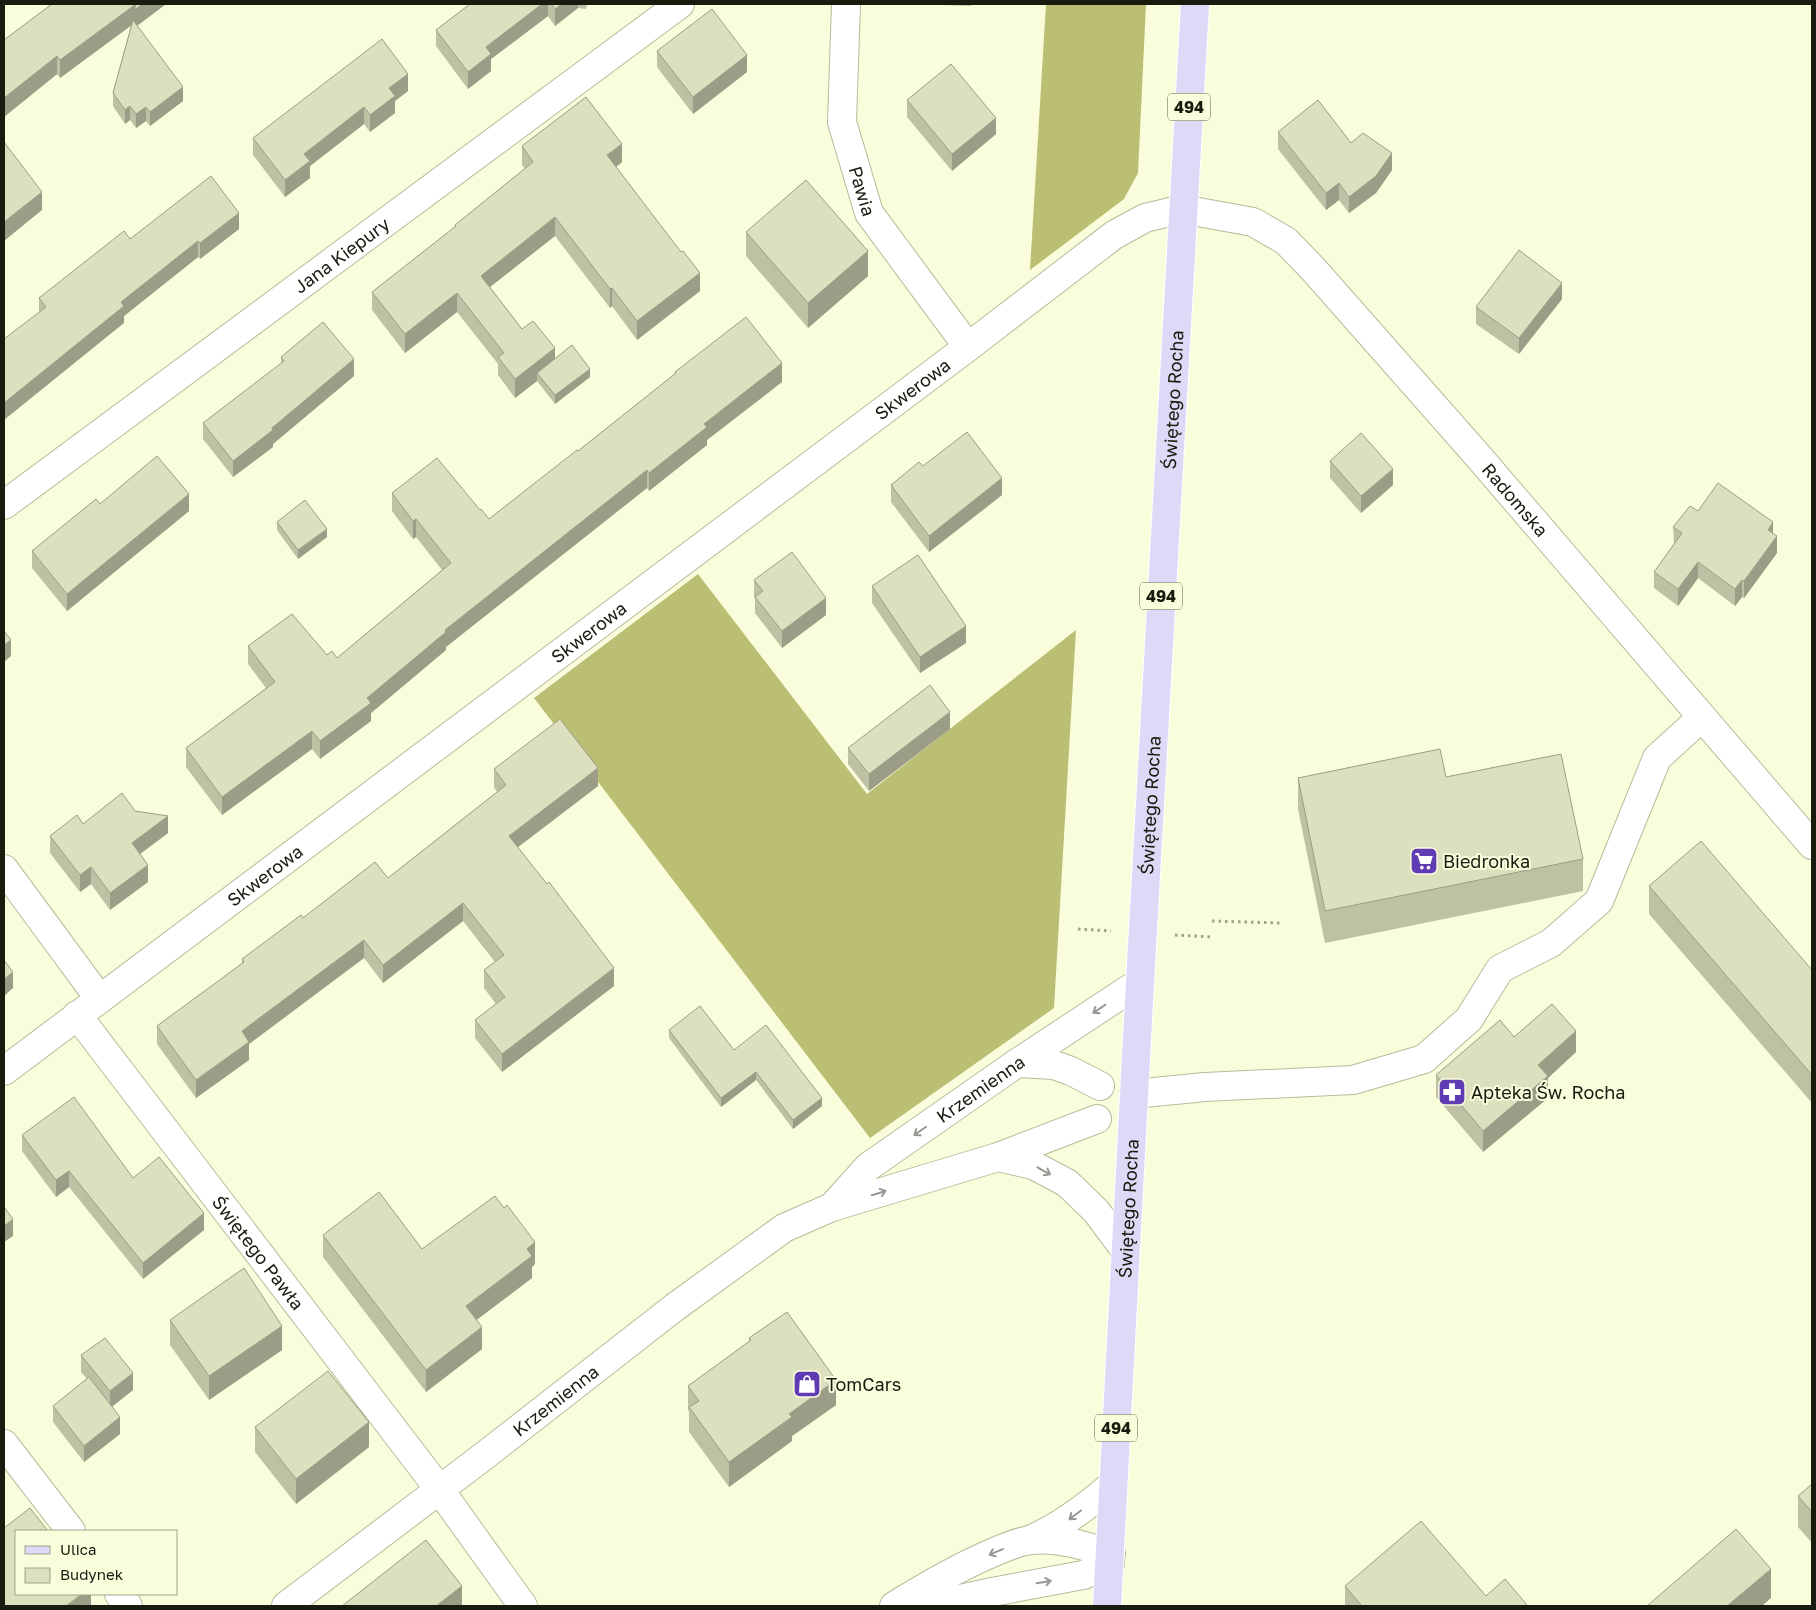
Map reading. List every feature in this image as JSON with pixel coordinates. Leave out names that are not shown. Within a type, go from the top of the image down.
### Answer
[{"type":"main road","name":"Świętego Rocha","points":[[1107,1606],[1182,210],[1195,4]]},
{"type":"street","name":"Jana Kiepury","points":[[4,505],[680,4]]},
{"type":"street","name":"Pawia","points":[[846,4],[842,122],[869,212],[968,347]]},
{"type":"street","name":"Skwerowa","points":[[4,1071],[968,347],[1114,235],[1145,218],[1182,210]]},
{"type":"street","name":"Radomska","points":[[1182,210],[1253,222],[1286,241],[1314,270],[1471,449],[1812,846]]},
{"type":"street","points":[[1134,1094],[1205,1087],[1353,1080],[1424,1059],[1469,1019],[1500,969],[1551,943],[1600,901],[1657,758],[1702,717]]},
{"type":"street","points":[[4,869],[99,998]]},
{"type":"street","name":"Krzemienna","points":[[832,1207],[868,1167],[1018,1063],[1140,982]]},
{"type":"street","name":"Świętego Pawła","points":[[77,1015],[439,1489],[523,1606]]},
{"type":"street","points":[[1018,1063],[1054,1065],[1071,1071],[1100,1086]]},
{"type":"street","name":"Krzemienna","points":[[286,1606],[484,1456],[675,1307],[784,1228],[832,1207],[998,1157],[1097,1119]]},
{"type":"street","points":[[998,1157],[1032,1165],[1067,1184],[1096,1211],[1125,1250]]},
{"type":"street","points":[[4,1444],[70,1530]]},
{"type":"street","points":[[894,1606],[939,1578],[966,1564],[1010,1545],[1031,1540],[1054,1529],[1070,1519],[1113,1484]]},
{"type":"street","points":[[1031,1540],[1059,1540],[1082,1545],[1110,1559]]},
{"type":"street","points":[[936,1604],[1083,1575],[1110,1559]]},
{"type":"street","points":[[120,1595],[128,1606]]},
{"type":"street","points":[[936,1604],[982,1606]]},
{"type":"path","points":[[1212,921],[1281,923]]},
{"type":"path","points":[[1078,929],[1113,931]]},
{"type":"path","points":[[1174,935],[1212,937]]},
{"type":"green space","points":[[1046,4],[1146,4],[1138,173],[1124,199],[1030,270]]},
{"type":"green space","points":[[698,574],[867,794],[1076,630],[1054,1008],[870,1138],[534,698]]},
{"type":"building","points":[[52,4],[136,4],[60,60],[57,56],[4,98],[4,40]]},
{"type":"building","points":[[136,4],[143,4],[134,10]]},
{"type":"building","points":[[470,4],[542,4],[486,47],[491,54],[468,72],[436,30]]},
{"type":"building","points":[[551,4],[562,4],[555,9]]},
{"type":"building","points":[[712,9],[747,55],[693,97],[657,51]]},
{"type":"building","points":[[133,20],[183,87],[150,112],[146,107],[136,114],[130,106],[125,110],[113,93]]},
{"type":"building","points":[[382,39],[408,74],[389,88],[395,96],[370,115],[364,107],[304,154],[310,161],[285,180],[253,138]]},
{"type":"building","points":[[951,64],[996,118],[952,154],[907,100]]},
{"type":"building","points":[[586,97],[622,144],[607,155],[681,252],[683,251],[700,273],[637,321],[555,217],[481,276],[522,329],[533,321],[555,348],[515,379],[498,357],[504,353],[457,293],[405,334],[372,292],[533,162],[522,146]]},
{"type":"building","points":[[1318,100],[1351,143],[1363,133],[1392,153],[1376,176],[1349,197],[1339,183],[1326,193],[1278,132]]},
{"type":"building","points":[[4,142],[42,192],[4,222]]},
{"type":"building","points":[[211,176],[239,213],[200,243],[198,241],[121,302],[124,306],[4,403],[4,339],[46,307],[39,298],[124,231],[130,239]]},
{"type":"building","points":[[806,180],[868,251],[808,303],[746,232]]},
{"type":"building","points":[[1519,250],[1562,283],[1519,338],[1476,307]]},
{"type":"building","points":[[746,317],[782,363],[704,424],[707,427],[649,473],[647,470],[445,630],[446,632],[367,698],[371,703],[320,741],[312,731],[222,797],[186,748],[275,682],[248,646],[292,614],[327,655],[332,651],[337,658],[451,563],[416,519],[413,521],[392,493],[437,458],[489,519],[578,451]]},
{"type":"building","points":[[323,322],[354,359],[272,428],[273,430],[233,461],[203,423],[284,361],[281,357]]},
{"type":"building","points":[[572,345],[590,369],[555,395],[537,373]]},
{"type":"building","points":[[967,432],[1002,478],[929,536],[891,485],[919,462],[923,466]]},
{"type":"building","points":[[1361,433],[1393,469],[1361,496],[1330,461]]},
{"type":"building","points":[[157,456],[189,494],[67,594],[32,551],[96,499],[100,504]]},
{"type":"building","points":[[1718,483],[1773,522],[1768,530],[1777,536],[1744,581],[1742,580],[1735,589],[1698,562],[1678,589],[1654,572],[1682,533],[1673,527],[1690,506],[1698,511]]},
{"type":"building","points":[[305,500],[327,529],[298,550],[277,522]]},
{"type":"building","points":[[792,552],[826,598],[782,631],[755,597],[763,591],[754,580]]},
{"type":"building","points":[[918,555],[966,626],[920,657],[872,586]]},
{"type":"building","points":[[4,631],[11,640],[4,645]]},
{"type":"building","points":[[930,685],[950,712],[869,774],[848,748]]},
{"type":"building","points":[[560,719],[598,768],[509,836],[547,884],[549,882],[614,968],[502,1054],[475,1020],[505,997],[484,970],[504,955],[463,903],[383,965],[364,940],[242,1031],[249,1042],[196,1080],[157,1026],[244,962],[242,959],[301,915],[303,918],[375,862],[388,878],[506,785],[494,769]]},
{"type":"building","points":[[1440,749],[1446,777],[1561,754],[1583,859],[1325,911],[1298,778]]},
{"type":"building","points":[[122,793],[135,811],[168,816],[132,843],[148,865],[110,893],[91,867],[80,875],[50,836],[77,815],[83,824]]},
{"type":"building","points":[[1701,841],[1812,970],[1812,1075],[1649,886]]},
{"type":"building","points":[[4,960],[13,972],[4,979]]},
{"type":"building","points":[[1552,1004],[1576,1031],[1538,1065],[1548,1076],[1483,1131],[1436,1075],[1500,1020],[1514,1037]]},
{"type":"building","points":[[700,1006],[734,1050],[766,1025],[822,1098],[793,1120],[756,1072],[721,1098],[669,1030]]},
{"type":"building","points":[[74,1097],[133,1178],[159,1157],[204,1213],[143,1263],[69,1171],[56,1180],[22,1135]]},
{"type":"building","points":[[379,1192],[422,1249],[495,1196],[504,1208],[507,1205],[535,1242],[527,1249],[532,1256],[466,1306],[482,1327],[426,1370],[323,1235]]},
{"type":"building","points":[[4,1207],[13,1219],[4,1226]]},
{"type":"building","points":[[244,1268],[282,1326],[209,1376],[170,1320]]},
{"type":"building","points":[[787,1312],[836,1380],[789,1414],[792,1417],[729,1462],[689,1407],[699,1401],[688,1386],[751,1340],[749,1338]]},
{"type":"building","points":[[105,1338],[133,1373],[110,1391],[81,1355]]},
{"type":"building","points":[[328,1371],[369,1422],[296,1479],[255,1427]]},
{"type":"building","points":[[89,1377],[120,1417],[84,1446],[53,1406]]},
{"type":"building","points":[[1812,1484],[1812,1512],[1798,1496]]},
{"type":"building","points":[[30,1508],[47,1530],[15,1530],[15,1595],[81,1595],[66,1606],[4,1606],[4,1528]]},
{"type":"building","points":[[1421,1521],[1486,1596],[1505,1579],[1527,1605],[1362,1606],[1345,1586]]},
{"type":"building","points":[[1736,1529],[1771,1569],[1727,1606],[1647,1606]]},
{"type":"building","points":[[426,1540],[462,1586],[436,1606],[342,1606]]},
{"type":"place","name":"Biedronka","points":[[1424,861]]},
{"type":"place","name":"Apteka Św. Rocha","points":[[1452,1092]]},
{"type":"place","name":"TomCars","points":[[807,1384]]}]
